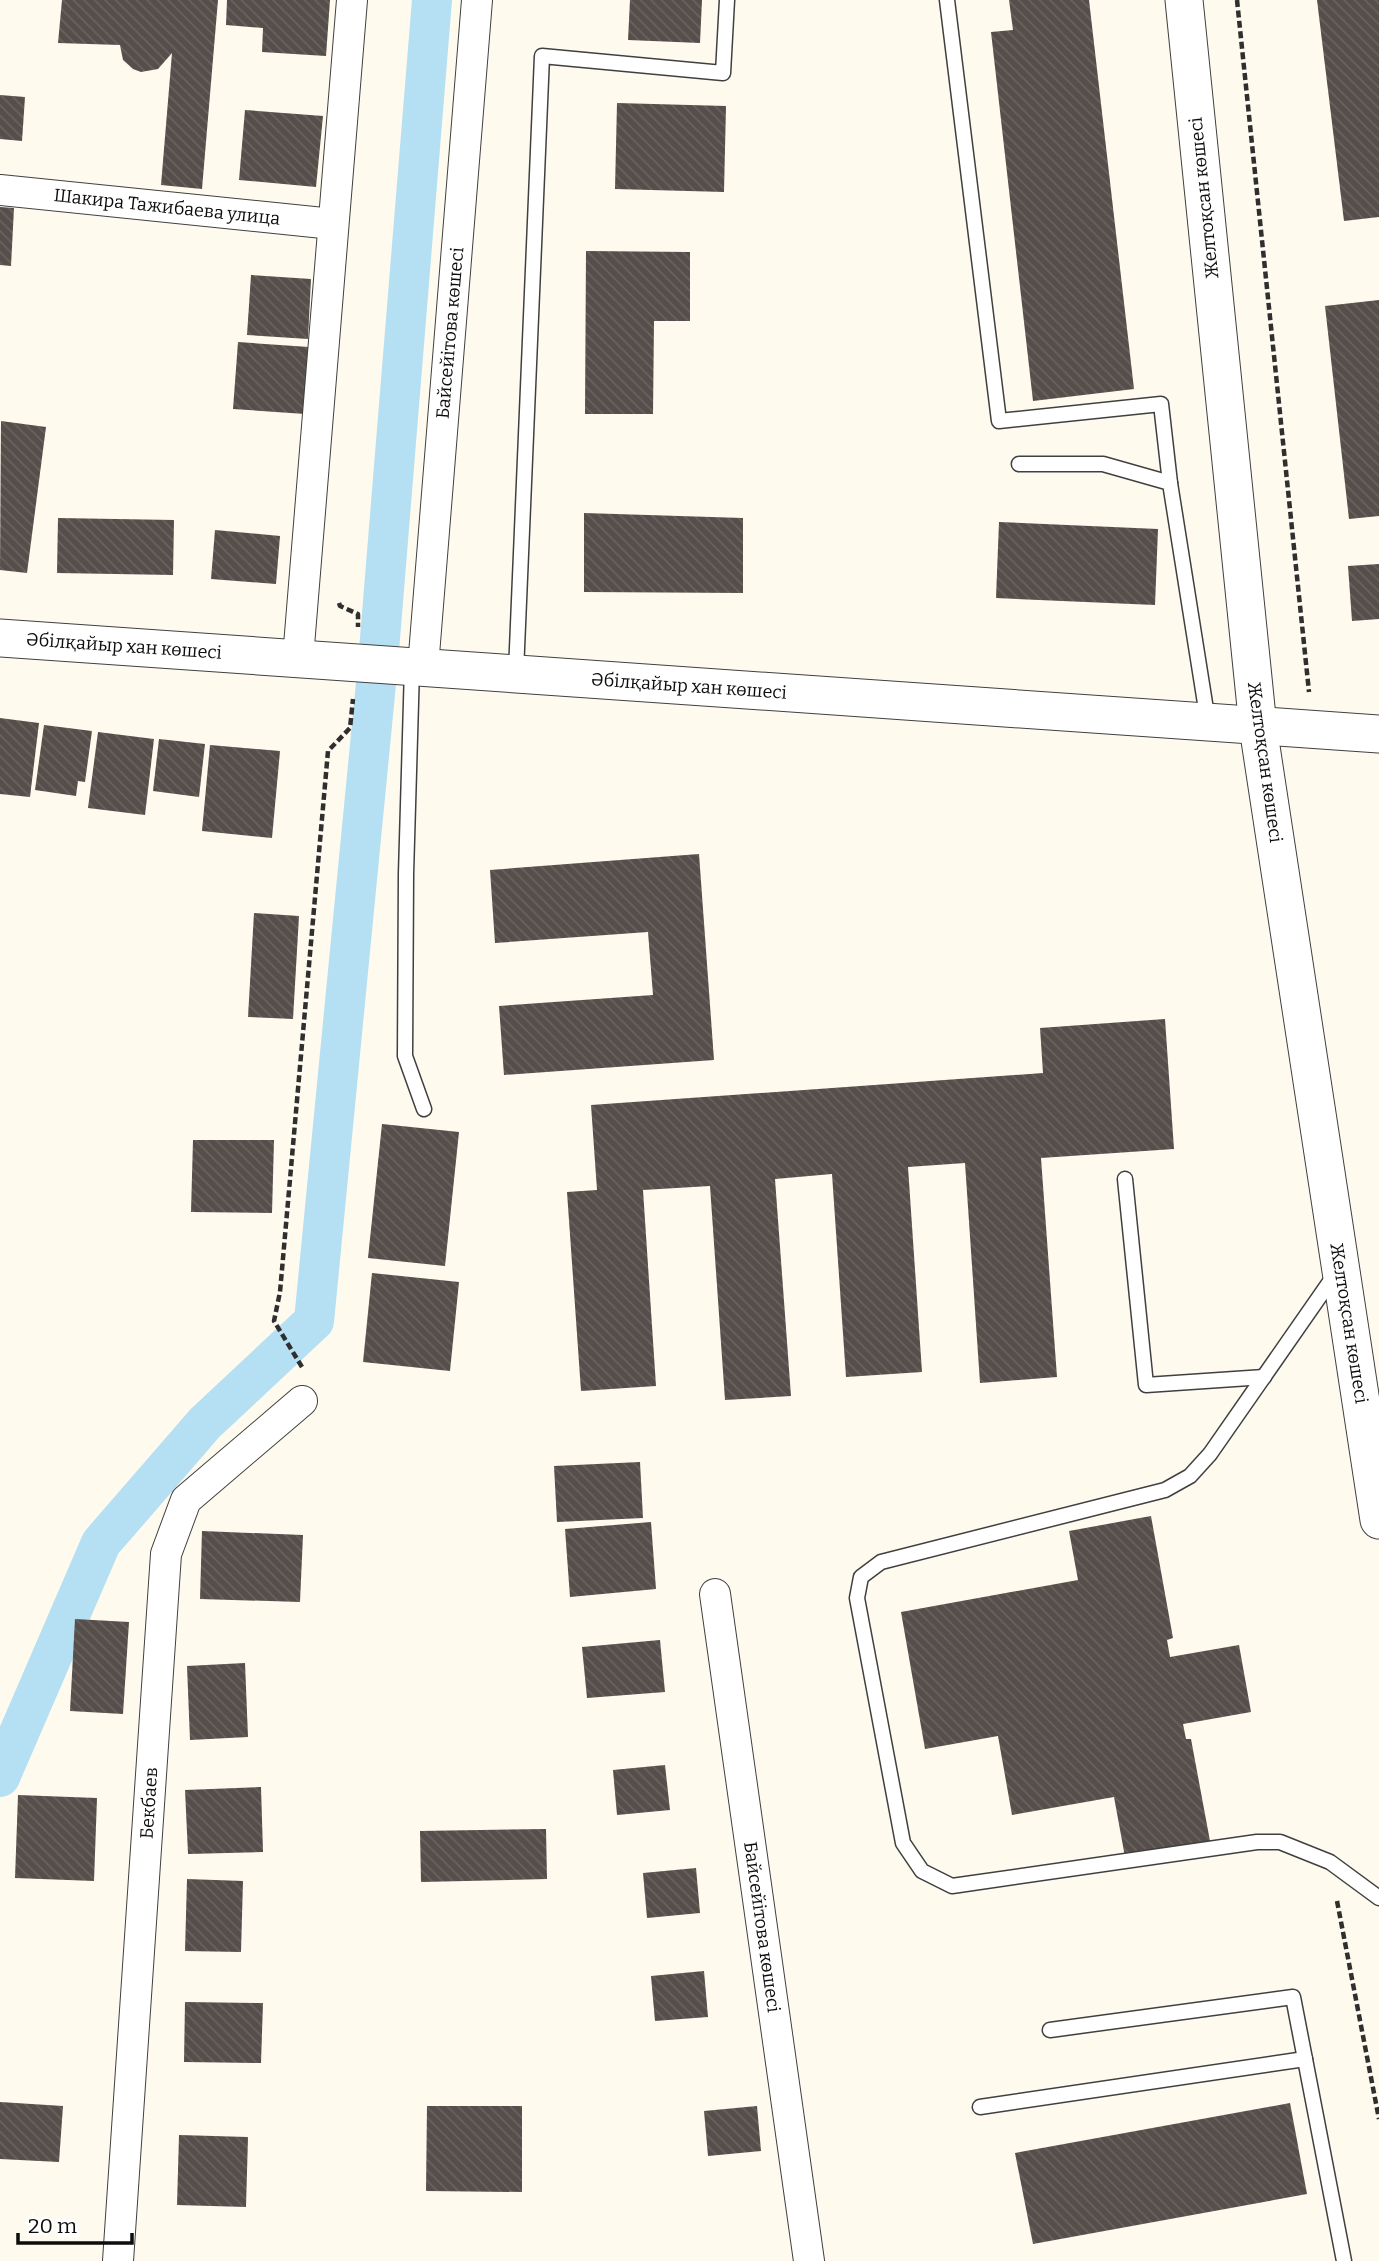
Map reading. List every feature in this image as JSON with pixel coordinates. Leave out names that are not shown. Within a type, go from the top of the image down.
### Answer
[{"type":"street","points":[[298,658],[352,0]]},
{"type":"street","name":"Байсейітова көшесі","points":[[417,667],[477,0]]},
{"type":"street","name":"Желтоқсан көшесі","points":[[1184,0],[1258,727],[1379,1520]]},
{"type":"street","name":"Шакира Тажибаева улица","points":[[0,190],[333,224]]},
{"type":"street","name":"Әбілқайыр хан көшесі","points":[[0,638],[1379,734]]},
{"type":"street","name":"Бекбаев","points":[[118,2261],[166,1554],[186,1500],[303,1387]]},
{"type":"street","name":"Байсейітова көшесі","points":[[715,1594],[809,2261]]},
{"type":"lane","points":[[516,674],[542,56],[723,73],[727,0]]},
{"type":"lane","points":[[947,0],[999,421],[1161,404],[1170,483],[1208,723]]},
{"type":"lane","points":[[1019,464],[1103,464],[1170,483]]},
{"type":"lane","points":[[417,667],[406,874],[405,1056],[424,1109]]},
{"type":"lane","points":[[1125,1179],[1146,1385],[1264,1377]]},
{"type":"lane","points":[[1340,1266],[1210,1454],[1190,1476],[1165,1490],[881,1562],[861,1577],[857,1598],[903,1843],[922,1871],[952,1886],[1257,1842],[1280,1842],[1329,1862],[1379,1898]]},
{"type":"lane","points":[[1050,2030],[1293,1997],[1344,2261]]},
{"type":"lane","points":[[981,2107],[1305,2059]]},
{"type":"path","points":[[1237,0],[1312,730]]},
{"type":"path","points":[[303,1387],[274,1321],[281,1292],[328,751],[350,728],[357,662]]},
{"type":"path","points":[[1329,1862],[1379,2119]]},
{"type":"building","points":[[62,0],[218,0],[202,189],[161,185],[172,53],[158,69],[141,72],[123,60],[120,45],[58,43]]},
{"type":"building","points":[[227,0],[330,0],[326,56],[262,52],[263,28],[226,25]]},
{"type":"building","points":[[630,0],[702,0],[700,43],[628,40]]},
{"type":"building","points":[[1009,0],[1089,0],[1134,389],[1033,401],[991,32],[1013,30]]},
{"type":"building","points":[[1317,0],[1379,0],[1379,217],[1344,221]]},
{"type":"building","points":[[0,95],[25,97],[22,141],[0,139]]},
{"type":"building","points":[[617,103],[726,106],[724,192],[615,189]]},
{"type":"building","points":[[245,110],[323,116],[316,187],[239,180]]},
{"type":"building","points":[[0,207],[14,208],[11,266],[0,265]]},
{"type":"building","points":[[586,251],[690,252],[690,321],[654,321],[653,414],[585,414]]},
{"type":"building","points":[[251,275],[311,279],[308,339],[247,335]]},
{"type":"building","points":[[1379,300],[1379,516],[1349,519],[1325,306]]},
{"type":"building","points":[[238,342],[309,347],[305,414],[233,409]]},
{"type":"building","points":[[1,421],[46,427],[27,573],[0,570]]},
{"type":"building","points":[[584,513],[743,518],[743,593],[584,592]]},
{"type":"building","points":[[58,518],[174,520],[173,575],[57,573]]},
{"type":"building","points":[[999,522],[1158,529],[1155,605],[996,598]]},
{"type":"building","points":[[215,530],[280,536],[276,584],[211,579]]},
{"type":"building","points":[[1379,564],[1379,619],[1352,621],[1348,566]]},
{"type":"building","points":[[0,718],[39,723],[30,797],[0,794]]},
{"type":"building","points":[[44,725],[92,731],[85,782],[78,781],[76,796],[35,790]]},
{"type":"building","points":[[98,732],[154,739],[145,815],[88,808]]},
{"type":"building","points":[[159,739],[205,744],[199,797],[153,791]]},
{"type":"building","points":[[210,745],[280,751],[272,838],[202,831]]},
{"type":"building","points":[[699,854],[714,1060],[504,1075],[499,1006],[653,995],[648,932],[495,943],[490,870]]},
{"type":"building","points":[[254,913],[299,916],[293,1019],[248,1017]]},
{"type":"building","points":[[1165,1019],[1174,1149],[1041,1158],[1057,1377],[980,1383],[965,1163],[908,1167],[922,1372],[846,1377],[832,1174],[775,1179],[791,1396],[725,1400],[710,1186],[643,1190],[656,1386],[581,1391],[567,1192],[597,1190],[591,1105],[1043,1073],[1040,1028]]},
{"type":"building","points":[[382,1124],[459,1132],[445,1266],[368,1258]]},
{"type":"building","points":[[193,1140],[274,1140],[272,1213],[191,1212]]},
{"type":"building","points":[[372,1273],[459,1282],[450,1371],[363,1362]]},
{"type":"building","points":[[640,1462],[643,1518],[557,1522],[554,1466]]},
{"type":"building","points":[[1151,1516],[1173,1638],[1167,1640],[1170,1657],[1239,1645],[1251,1712],[1183,1724],[1186,1739],[1191,1739],[1210,1841],[1125,1857],[1114,1797],[1012,1815],[998,1736],[925,1749],[901,1612],[1078,1580],[1069,1531]]},
{"type":"building","points":[[651,1522],[656,1589],[570,1597],[565,1529]]},
{"type":"building","points":[[202,1531],[303,1535],[300,1602],[200,1599]]},
{"type":"building","points":[[75,1619],[129,1622],[123,1714],[70,1711]]},
{"type":"building","points":[[660,1640],[665,1692],[587,1698],[582,1647]]},
{"type":"building","points":[[245,1663],[248,1737],[190,1740],[187,1666]]},
{"type":"building","points":[[665,1765],[670,1810],[617,1815],[613,1770]]},
{"type":"building","points":[[261,1787],[263,1852],[188,1854],[185,1790]]},
{"type":"building","points":[[18,1795],[97,1798],[94,1881],[15,1878]]},
{"type":"building","points":[[546,1829],[547,1879],[421,1882],[420,1831]]},
{"type":"building","points":[[696,1868],[700,1913],[647,1918],[643,1873]]},
{"type":"building","points":[[187,1879],[243,1881],[241,1952],[185,1951]]},
{"type":"building","points":[[704,1971],[708,2017],[655,2021],[651,1976]]},
{"type":"building","points":[[185,2002],[263,2003],[261,2063],[184,2062]]},
{"type":"building","points":[[0,2102],[63,2106],[59,2162],[0,2159]]},
{"type":"building","points":[[1290,2103],[1307,2194],[1033,2244],[1015,2153]]},
{"type":"building","points":[[427,2106],[522,2106],[522,2192],[426,2191]]},
{"type":"building","points":[[757,2106],[761,2151],[708,2156],[704,2111]]},
{"type":"building","points":[[179,2135],[248,2137],[246,2207],[177,2205]]},
{"type":"waterway","points":[[0,1777],[101,1543],[205,1423],[314,1321],[378,663],[432,0]]}]
